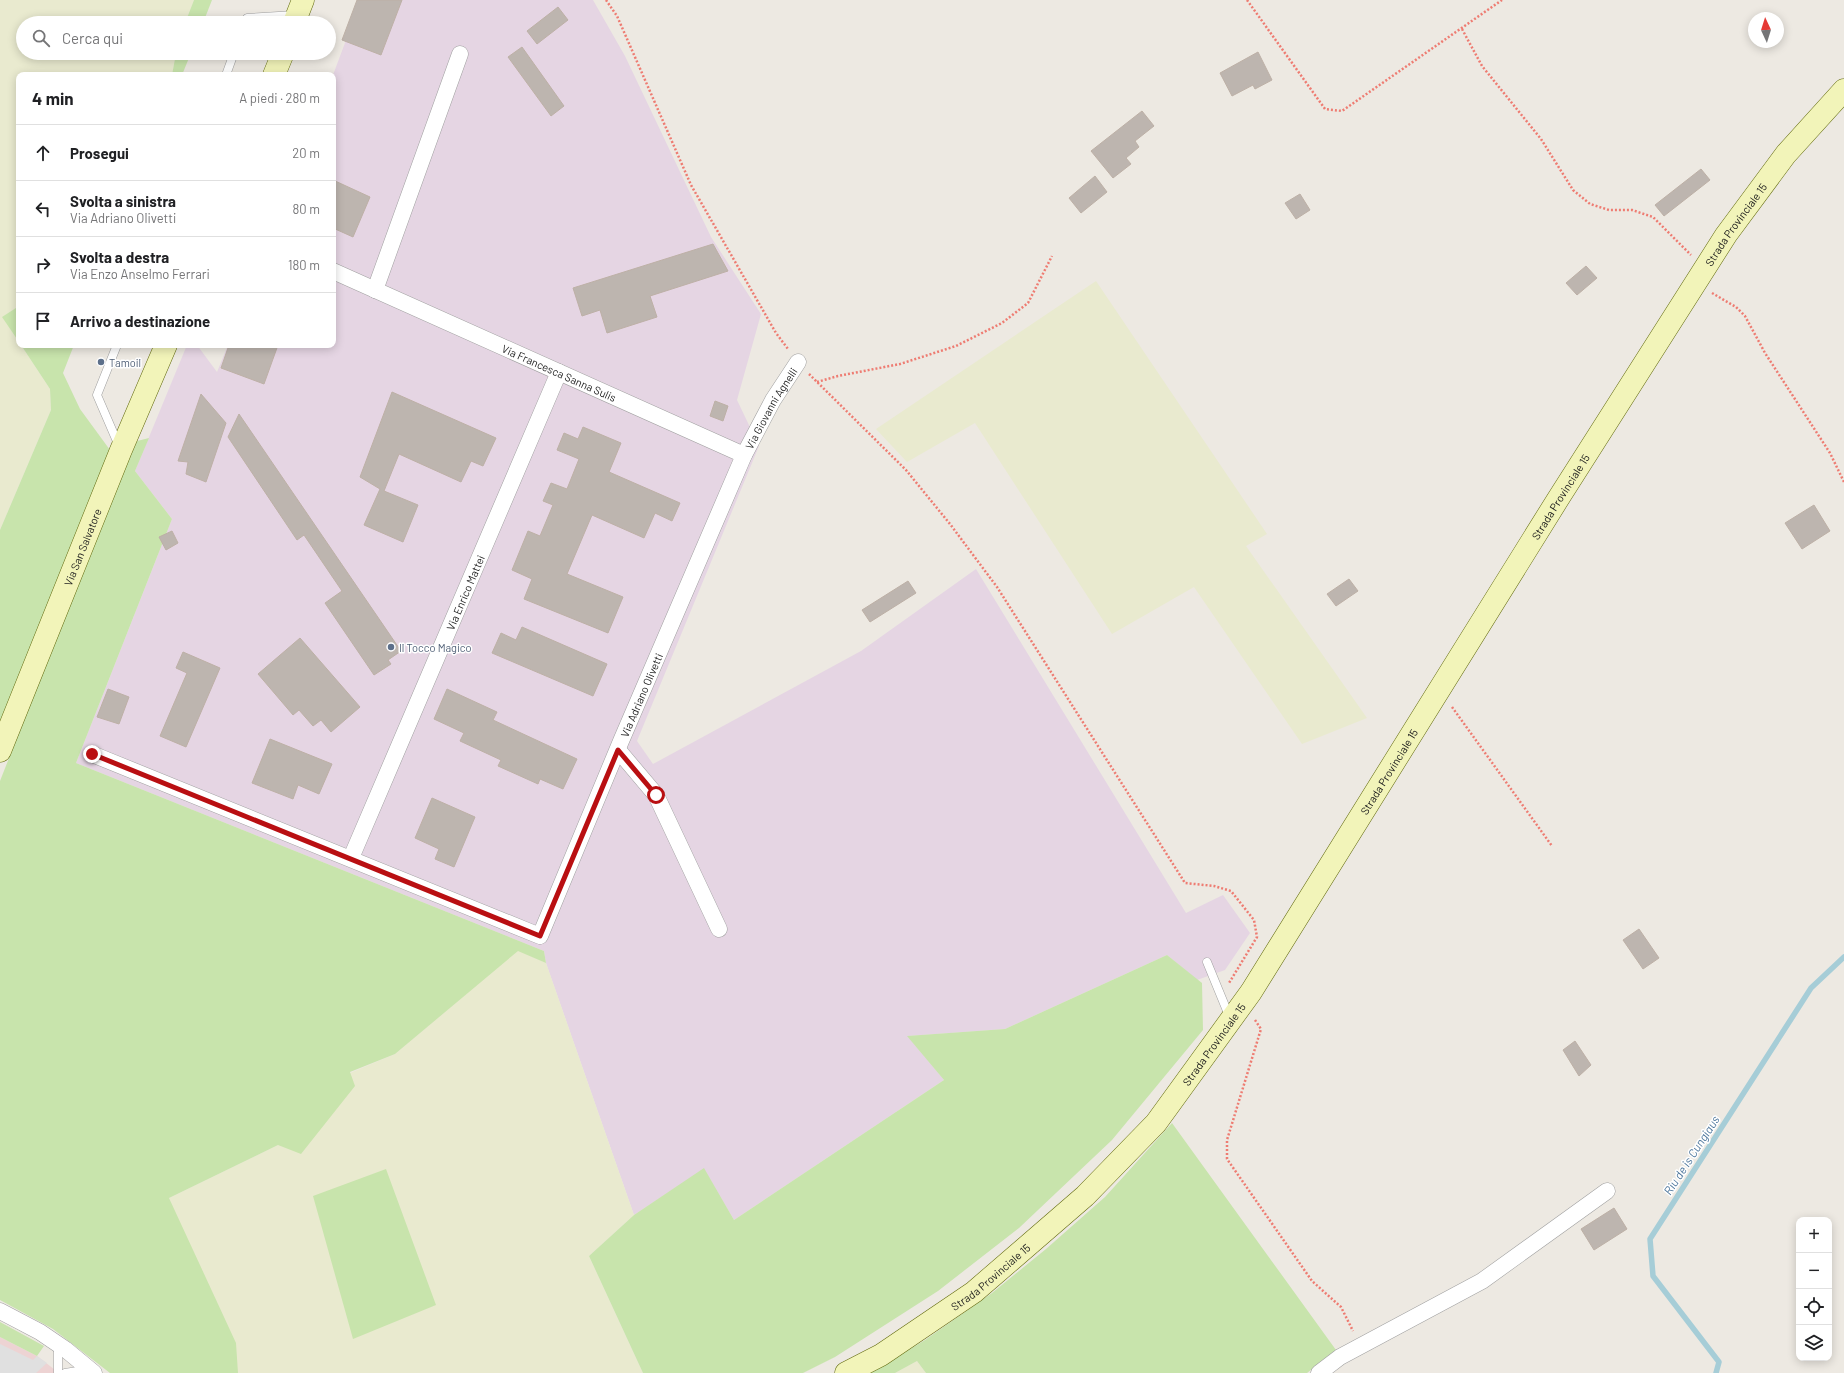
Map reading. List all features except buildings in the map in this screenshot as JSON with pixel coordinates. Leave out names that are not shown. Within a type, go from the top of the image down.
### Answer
[{"type":"main road","points":[[275,72],[280,60]]},
{"type":"main road","name":"Strada Provinciale 15","points":[[846,1373],[881,1355],[974,1292],[1085,1196],[1156,1123],[1237,1013],[1699,275],[1760,188],[1786,154],[1844,90]]},
{"type":"main road","name":"Via San Salvatore","points":[[0,751],[121,450],[165,348]]},
{"type":"street","points":[[375,290],[460,54]]},
{"type":"street","name":"Via Francesca Sanna Sulis","points":[[336,272],[744,455]]},
{"type":"street","name":"Via Giovanni Agnelli","points":[[744,455],[773,400],[798,362]]},
{"type":"street","name":"Via Enrico Mattei","points":[[351,858],[559,372]]},
{"type":"street","name":"Via Adriano Olivetti","points":[[351,858],[540,936],[744,455]]},
{"type":"street","points":[[618,750],[656,795],[719,929]]},
{"type":"street","points":[[92,754],[351,858]]},
{"type":"street","points":[[1319,1373],[1340,1357],[1482,1281],[1607,1191]]},
{"type":"street","points":[[0,1311],[40,1332],[58,1344],[92,1371]]},
{"type":"lane","points":[[267,16],[298,13]]},
{"type":"lane","points":[[227,72],[231,60]]},
{"type":"lane","points":[[116,348],[97,395],[121,450]]},
{"type":"lane","points":[[1207,962],[1220,995],[1237,1013]]},
{"type":"lane","points":[[58,1344],[58,1373]]},
{"type":"lane","points":[[65,1373],[92,1371]]},
{"type":"path","points":[[606,0],[617,16],[691,185],[776,333],[798,362],[906,470],[950,524],[997,587],[1185,884],[1214,886],[1231,891],[1254,920],[1257,937],[1220,995]]},
{"type":"path","points":[[1247,0],[1326,109],[1342,111],[1502,0]]},
{"type":"path","points":[[1462,29],[1482,66],[1541,139],[1573,190],[1590,204],[1609,210],[1632,210],[1653,217],[1683,246],[1699,275],[1719,299],[1736,307],[1745,316],[1765,353],[1830,453],[1844,482]]},
{"type":"path","points":[[817,382],[838,376],[900,364],[956,346],[1002,323],[1028,303],[1052,256]]},
{"type":"path","points":[[1438,692],[1458,714],[1552,846]]},
{"type":"path","points":[[1237,1013],[1261,1029],[1227,1140],[1227,1159],[1312,1281],[1341,1307],[1360,1346]]},
{"type":"shaded area","points":[[361,0],[593,0],[625,56],[711,237],[761,314],[737,400],[759,446],[637,741],[653,764],[861,651],[976,569],[1186,913],[1223,895],[1250,933],[1225,970],[1197,980],[1167,955],[1005,1029],[908,1036],[944,1080],[734,1220],[704,1169],[634,1215],[546,963],[544,951],[76,763],[172,519],[135,471],[186,348],[199,348],[217,372],[227,348],[336,348],[336,72],[334,72]]},
{"type":"shaded area","points":[[0,1337],[37,1356],[59,1373],[0,1373]]},
{"type":"shaded area","points":[[0,1344],[33,1360],[37,1356],[47,1363],[36,1373],[0,1373]]},
{"type":"green space","points":[[0,0],[194,0],[188,16],[16,16],[16,60],[175,60],[173,72],[16,72],[16,308],[3,317],[16,337],[16,348],[23,348],[50,389],[51,410],[0,530]]},
{"type":"green space","points":[[194,0],[212,0],[206,16],[188,16]]},
{"type":"green space","points":[[175,60],[188,60],[183,72],[173,72]]},
{"type":"green space","points":[[1096,281],[1267,534],[1246,546],[1367,718],[1302,744],[1194,587],[1112,634],[975,423],[907,462],[876,429]]},
{"type":"green space","points":[[16,308],[16,338],[2,317]]},
{"type":"green space","points":[[23,348],[73,348],[63,373],[80,409],[110,450],[0,722],[0,530],[51,410],[50,389]]},
{"type":"green space","points":[[149,438],[135,471],[172,519],[76,763],[544,951],[546,963],[518,951],[395,1054],[350,1072],[355,1086],[301,1154],[278,1145],[169,1198],[236,1343],[238,1373],[110,1373],[53,1329],[0,1300],[0,781],[99,529],[137,441]]},
{"type":"green space","points":[[518,950],[546,963],[634,1215],[589,1256],[643,1373],[238,1373],[169,1198],[278,1145],[350,1073],[395,1054]]},
{"type":"green space","points":[[1167,955],[1202,983],[1203,1030],[1112,1140],[1019,1228],[938,1291],[835,1357],[803,1373],[643,1373],[589,1256],[634,1215],[704,1168],[734,1220],[944,1080],[907,1036],[1005,1029]]},
{"type":"green space","points":[[1172,1123],[1336,1350],[1307,1373],[926,1373],[917,1361],[895,1373],[870,1373],[925,1340],[992,1293],[1046,1249],[1105,1197]]},
{"type":"green space","points":[[386,1169],[436,1305],[353,1339],[313,1196]]},
{"type":"green space","points":[[0,1322],[44,1346],[37,1356],[0,1337]]},
{"type":"green space","points":[[917,1361],[926,1373],[895,1373]]},
{"type":"waterway","name":"Riu de is Cungiaus","points":[[1716,1373],[1719,1362],[1653,1276],[1650,1239],[1811,988],[1844,957]]},
{"type":"place","name":"Tamoil","points":[[101,362]]},
{"type":"place","name":"Il Tocco Magico","points":[[391,647]]},
{"type":"route","points":[[92,754],[540,936],[618,750],[656,795]]}]
